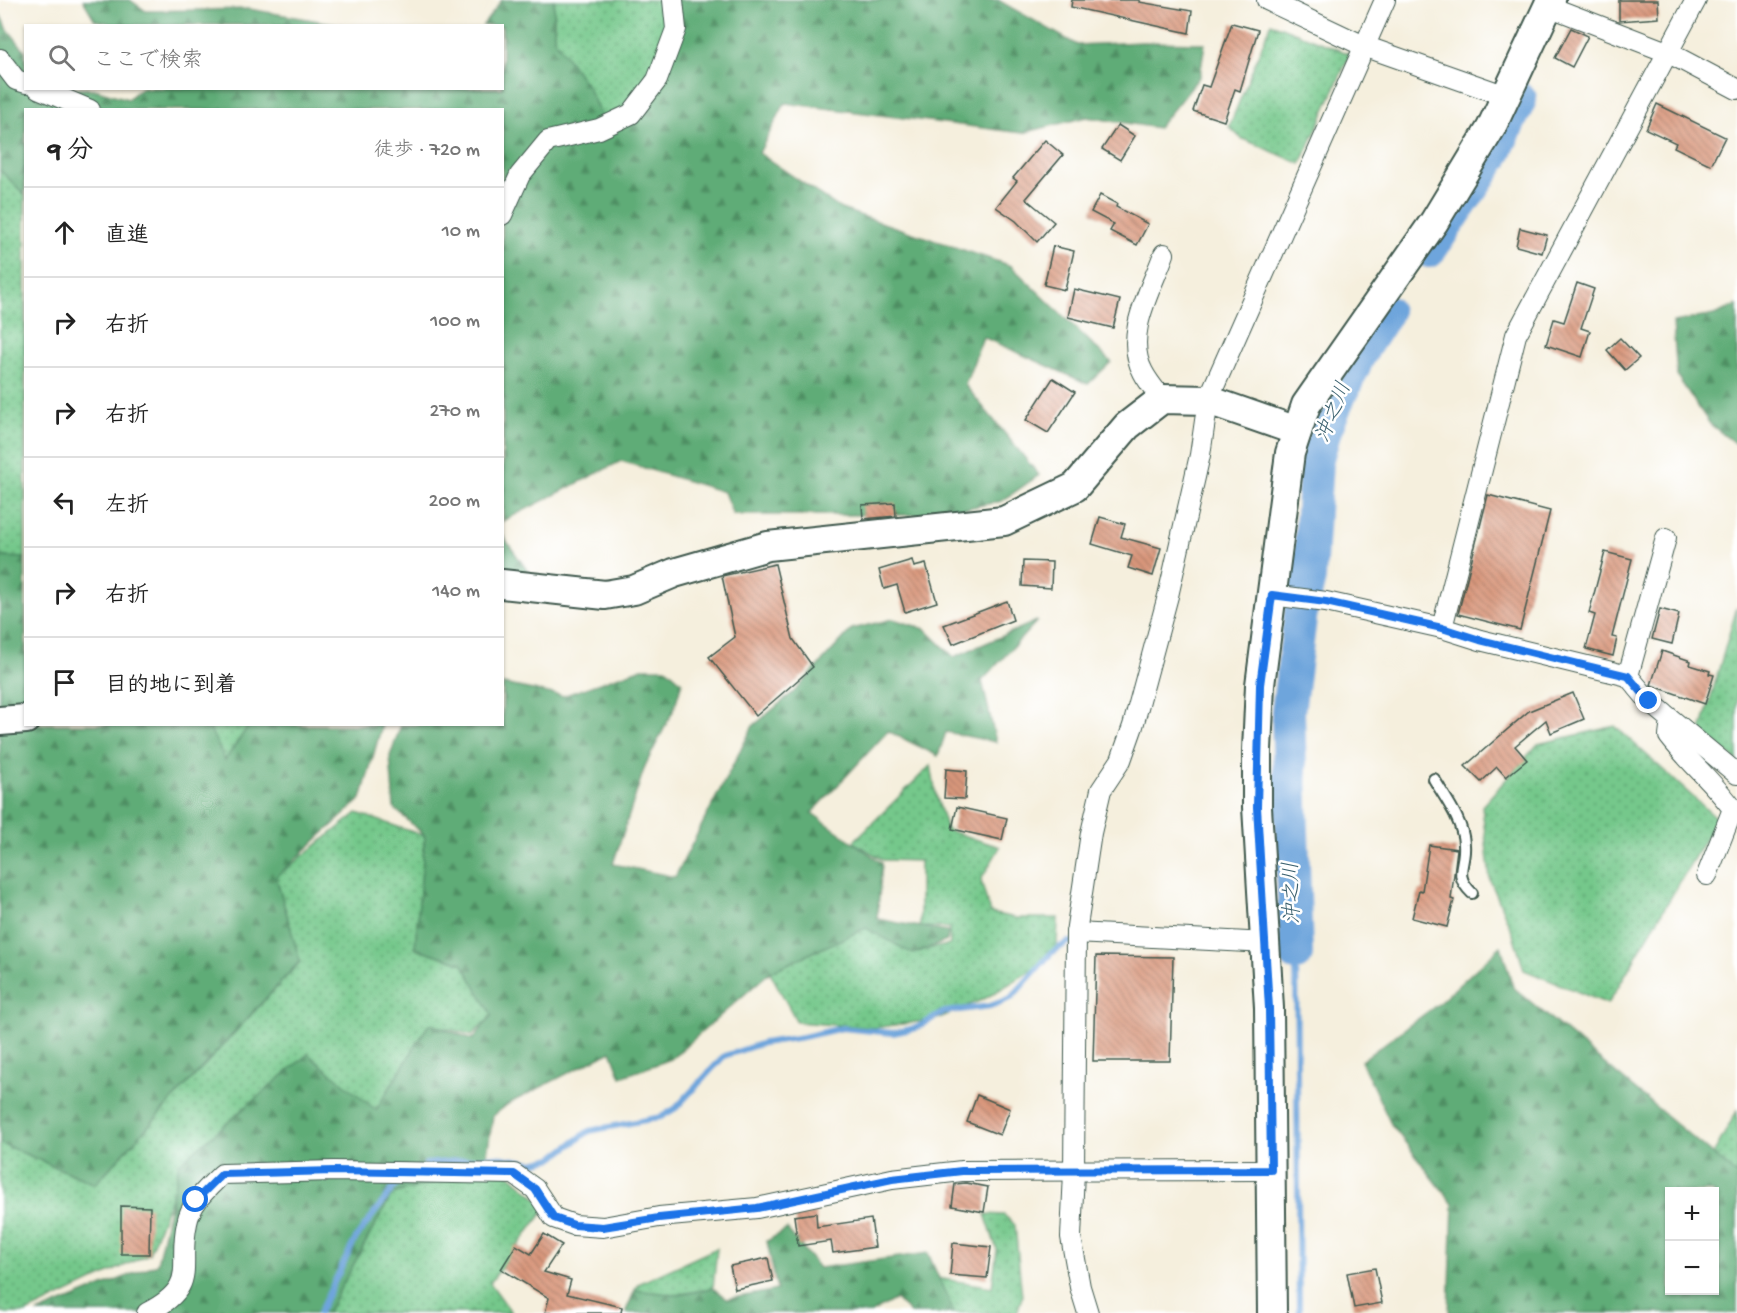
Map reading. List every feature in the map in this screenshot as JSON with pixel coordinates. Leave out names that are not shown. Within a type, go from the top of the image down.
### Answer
[{"type":"street","points":[[504,211],[520,175],[548,141],[599,129],[632,114],[657,80],[676,29],[673,0]]},
{"type":"street","points":[[1267,0],[1364,46],[1506,96]]},
{"type":"street","points":[[1088,1313],[1080,1287],[1071,1237],[1074,1172],[1076,933],[1091,833],[1101,790],[1121,760],[1133,726],[1168,596],[1200,455],[1208,400],[1385,0]]},
{"type":"street","points":[[1442,628],[1516,335],[1696,0]]},
{"type":"street","points":[[1272,1313],[1267,943],[1257,807],[1257,750],[1260,685],[1285,486],[1296,431],[1306,405],[1434,222],[1491,128],[1550,3],[1667,52],[1737,89]]},
{"type":"street","points":[[0,58],[16,80],[24,82]]},
{"type":"street","points":[[43,90],[85,108]]},
{"type":"street","points":[[1162,399],[1142,372],[1136,351],[1136,328],[1164,254]]},
{"type":"street","points":[[504,584],[605,595],[634,590],[674,573],[768,546],[1004,521],[1076,487],[1127,426],[1162,399],[1208,400],[1296,431]]},
{"type":"street","points":[[1628,676],[1666,538]]},
{"type":"street","points":[[1272,595],[1326,602],[1442,628],[1480,640],[1628,676],[1649,701],[1737,774]]},
{"type":"street","points":[[0,721],[24,719]]},
{"type":"street","points":[[1671,720],[1669,736],[1682,753],[1711,780],[1733,809],[1707,875]]},
{"type":"street","points":[[1076,933],[1267,943]]},
{"type":"street","points":[[147,1313],[169,1302],[185,1274],[186,1223],[196,1200],[222,1174],[334,1171],[514,1174],[535,1189],[554,1218],[574,1225],[603,1227],[659,1218],[757,1208],[892,1179],[962,1171],[1271,1170]]},
{"type":"lane","points":[[1434,778],[1457,819],[1464,844],[1460,872],[1463,884],[1472,893]]},
{"type":"green space","points":[[83,0],[130,0],[146,11],[249,9],[336,24],[112,24],[95,20]]},
{"type":"green space","points":[[502,0],[554,0],[554,39],[587,86],[606,126],[643,98],[674,0],[998,0],[1077,45],[1142,42],[1205,43],[1200,76],[1158,128],[1086,117],[1023,133],[785,103],[759,153],[841,209],[1011,266],[1111,362],[1088,384],[983,337],[965,385],[1039,475],[1002,501],[933,515],[733,515],[724,492],[621,461],[504,520],[504,108],[24,108],[24,194],[0,170],[0,14],[6,27],[24,50],[24,90],[97,90],[128,99],[139,90],[504,90],[504,24],[484,24]]},
{"type":"green space","points":[[554,0],[672,0],[660,72],[606,126],[554,39]]},
{"type":"green space","points":[[1271,23],[1350,54],[1301,164],[1241,138],[1229,127]]},
{"type":"green space","points":[[0,170],[24,194],[24,558],[0,557]]},
{"type":"green space","points":[[1737,305],[1737,445],[1710,424],[1677,376],[1673,322],[1714,315]]},
{"type":"green space","points":[[504,537],[539,587],[504,588]]},
{"type":"green space","points":[[0,557],[24,558],[24,726],[208,726],[225,760],[248,726],[382,726],[361,799],[276,877],[300,961],[95,1184],[0,1143]]},
{"type":"green space","points":[[1737,607],[1737,761],[1701,731]]},
{"type":"green space","points":[[893,619],[925,629],[954,657],[1037,621],[982,681],[996,742],[946,732],[938,756],[888,731],[812,813],[882,863],[877,919],[948,932],[947,941],[913,954],[866,928],[770,972],[671,1059],[621,1077],[611,1051],[508,1104],[493,1116],[487,1154],[494,1166],[392,1194],[327,1313],[37,1313],[157,1264],[179,1164],[308,1054],[376,1110],[429,1024],[473,1039],[492,1015],[462,963],[415,948],[425,836],[394,808],[390,756],[401,726],[504,726],[504,684],[563,696],[642,668],[666,668],[682,682],[674,709],[645,766],[613,864],[675,877],[753,726],[796,690],[852,629]]},
{"type":"green space","points":[[208,726],[253,726],[225,761]]},
{"type":"green space","points":[[1615,726],[1717,819],[1608,1004],[1524,970],[1513,934],[1490,880],[1482,806],[1538,744]]},
{"type":"green space","points":[[931,765],[936,795],[947,830],[1000,847],[981,880],[990,913],[1017,918],[1058,918],[1057,946],[1034,969],[986,998],[937,1019],[874,1028],[797,1022],[770,972],[871,925],[910,952],[950,945],[949,928],[920,927],[920,861],[883,860],[853,842]]},
{"type":"green space","points":[[357,813],[425,836],[415,948],[462,963],[493,1015],[472,1035],[429,1024],[376,1110],[187,1156],[149,1254],[26,1313],[0,1313],[0,1143],[95,1184],[300,962],[276,877]]},
{"type":"green space","points":[[1501,946],[1513,987],[1737,1175],[1737,1313],[1449,1313],[1453,1204],[1391,1124],[1361,1061],[1438,1004]]},
{"type":"green space","points":[[1737,1111],[1737,1175],[1713,1154]]},
{"type":"green space","points":[[499,1165],[547,1207],[490,1283],[512,1313],[327,1313],[392,1194]]},
{"type":"green space","points":[[985,1214],[1004,1215],[1015,1225],[1022,1297],[1017,1313],[954,1313],[937,1278],[992,1287],[997,1250]]},
{"type":"green space","points":[[787,1229],[819,1268],[928,1253],[954,1313],[910,1313],[896,1299],[871,1313],[625,1313],[635,1290],[679,1295],[713,1288],[727,1299],[777,1290],[767,1241]]},
{"type":"green space","points":[[717,1248],[713,1288],[675,1295],[635,1290],[638,1284]]},
{"type":"building","points":[[1072,0],[1140,0],[1139,2],[1192,11],[1189,33],[1071,7]]},
{"type":"building","points":[[1619,0],[1658,0],[1659,18],[1619,21]]},
{"type":"building","points":[[1232,23],[1258,30],[1240,91],[1235,89],[1224,121],[1193,111],[1202,85],[1209,87]]},
{"type":"building","points":[[1571,28],[1588,36],[1572,67],[1555,58]]},
{"type":"building","points":[[1657,104],[1725,137],[1711,165],[1674,147],[1676,143],[1646,129]]},
{"type":"building","points":[[1118,125],[1135,136],[1120,160],[1102,149]]},
{"type":"building","points":[[1045,140],[1063,155],[1026,199],[1054,222],[1037,242],[1016,221],[996,207],[1017,181],[1013,178]]},
{"type":"building","points":[[1100,195],[1117,204],[1116,207],[1148,224],[1137,245],[1110,231],[1114,224],[1091,212]]},
{"type":"building","points":[[1520,228],[1547,235],[1542,253],[1516,246]]},
{"type":"building","points":[[1053,246],[1074,251],[1065,290],[1044,285]]},
{"type":"building","points":[[1577,283],[1594,289],[1581,328],[1590,331],[1582,357],[1546,345],[1554,319],[1564,322]]},
{"type":"building","points":[[1074,289],[1120,300],[1113,328],[1068,317]]},
{"type":"building","points":[[1620,338],[1639,358],[1625,370],[1607,350]]},
{"type":"building","points":[[1053,378],[1075,392],[1048,433],[1026,420]]},
{"type":"building","points":[[1488,495],[1550,511],[1520,630],[1458,614]]},
{"type":"building","points":[[895,503],[896,516],[863,519],[862,505]]},
{"type":"building","points":[[1100,517],[1125,524],[1121,537],[1161,548],[1153,576],[1128,568],[1132,556],[1092,544]]},
{"type":"building","points":[[1605,552],[1632,559],[1612,637],[1617,638],[1613,656],[1586,649],[1595,615],[1589,613]]},
{"type":"building","points":[[912,560],[914,567],[926,564],[937,602],[905,612],[897,585],[884,589],[879,570]]},
{"type":"building","points":[[1023,561],[1052,562],[1051,588],[1022,586]]},
{"type":"building","points":[[775,564],[793,639],[813,667],[756,716],[709,657],[735,637],[722,576]]},
{"type":"building","points":[[1007,601],[1013,620],[953,644],[944,625]]},
{"type":"building","points":[[1660,609],[1679,614],[1672,644],[1652,639]]},
{"type":"building","points":[[1662,651],[1691,661],[1690,665],[1710,671],[1709,674],[1714,675],[1705,704],[1651,685]]},
{"type":"building","points":[[1573,693],[1584,719],[1551,733],[1546,720],[1515,746],[1527,760],[1506,777],[1497,767],[1481,782],[1465,766],[1529,711]]},
{"type":"building","points":[[946,769],[967,771],[965,799],[944,798]]},
{"type":"building","points":[[957,807],[1007,818],[1002,840],[952,829]]},
{"type":"building","points":[[1429,845],[1457,849],[1451,899],[1454,900],[1447,927],[1412,918],[1419,890],[1422,891]]},
{"type":"building","points":[[1096,956],[1173,957],[1170,1061],[1093,1061]]},
{"type":"building","points":[[977,1095],[1010,1109],[1000,1135],[967,1122]]},
{"type":"building","points":[[966,1183],[988,1187],[984,1212],[952,1206],[955,1184]]},
{"type":"building","points":[[121,1206],[150,1207],[149,1254],[121,1254]]},
{"type":"building","points":[[816,1213],[817,1227],[871,1219],[875,1247],[833,1253],[831,1241],[798,1246],[794,1216]]},
{"type":"building","points":[[544,1234],[562,1245],[544,1272],[571,1280],[567,1294],[622,1307],[621,1313],[545,1313],[549,1298],[501,1269],[516,1245],[531,1254]]},
{"type":"building","points":[[953,1243],[991,1247],[987,1278],[950,1275]]},
{"type":"building","points":[[768,1258],[773,1281],[735,1289],[730,1266]]},
{"type":"building","points":[[1375,1268],[1382,1303],[1354,1308],[1347,1273]]},
{"type":"waterway","name":"沖之川","points":[[1429,251],[1492,158],[1520,99]]},
{"type":"waterway","name":"沖之川","points":[[1296,954],[1288,712],[1301,611],[1309,578],[1316,462],[1325,430],[1338,399],[1361,351],[1386,312]]},
{"type":"waterway","points":[[426,1164],[496,1157],[533,1163],[553,1158],[589,1131],[661,1117],[676,1108],[724,1056],[763,1043],[842,1028],[893,1033],[916,1028],[944,1012],[990,1006],[1011,998],[1051,953],[1068,942],[1073,942]]},
{"type":"waterway","points":[[1272,953],[1296,954],[1299,1313]]},
{"type":"waterway","points":[[319,1313],[356,1238],[403,1175]]},
{"type":"route","points":[[196,1200],[222,1174],[334,1171],[514,1174],[535,1189],[554,1218],[574,1225],[603,1227],[659,1218],[757,1208],[892,1179],[962,1171],[1197,1170],[1230,1172],[1271,1170],[1267,943],[1257,807],[1257,750],[1260,685],[1272,595],[1326,602],[1424,626],[1442,628],[1480,640],[1628,676],[1649,701]]}]
